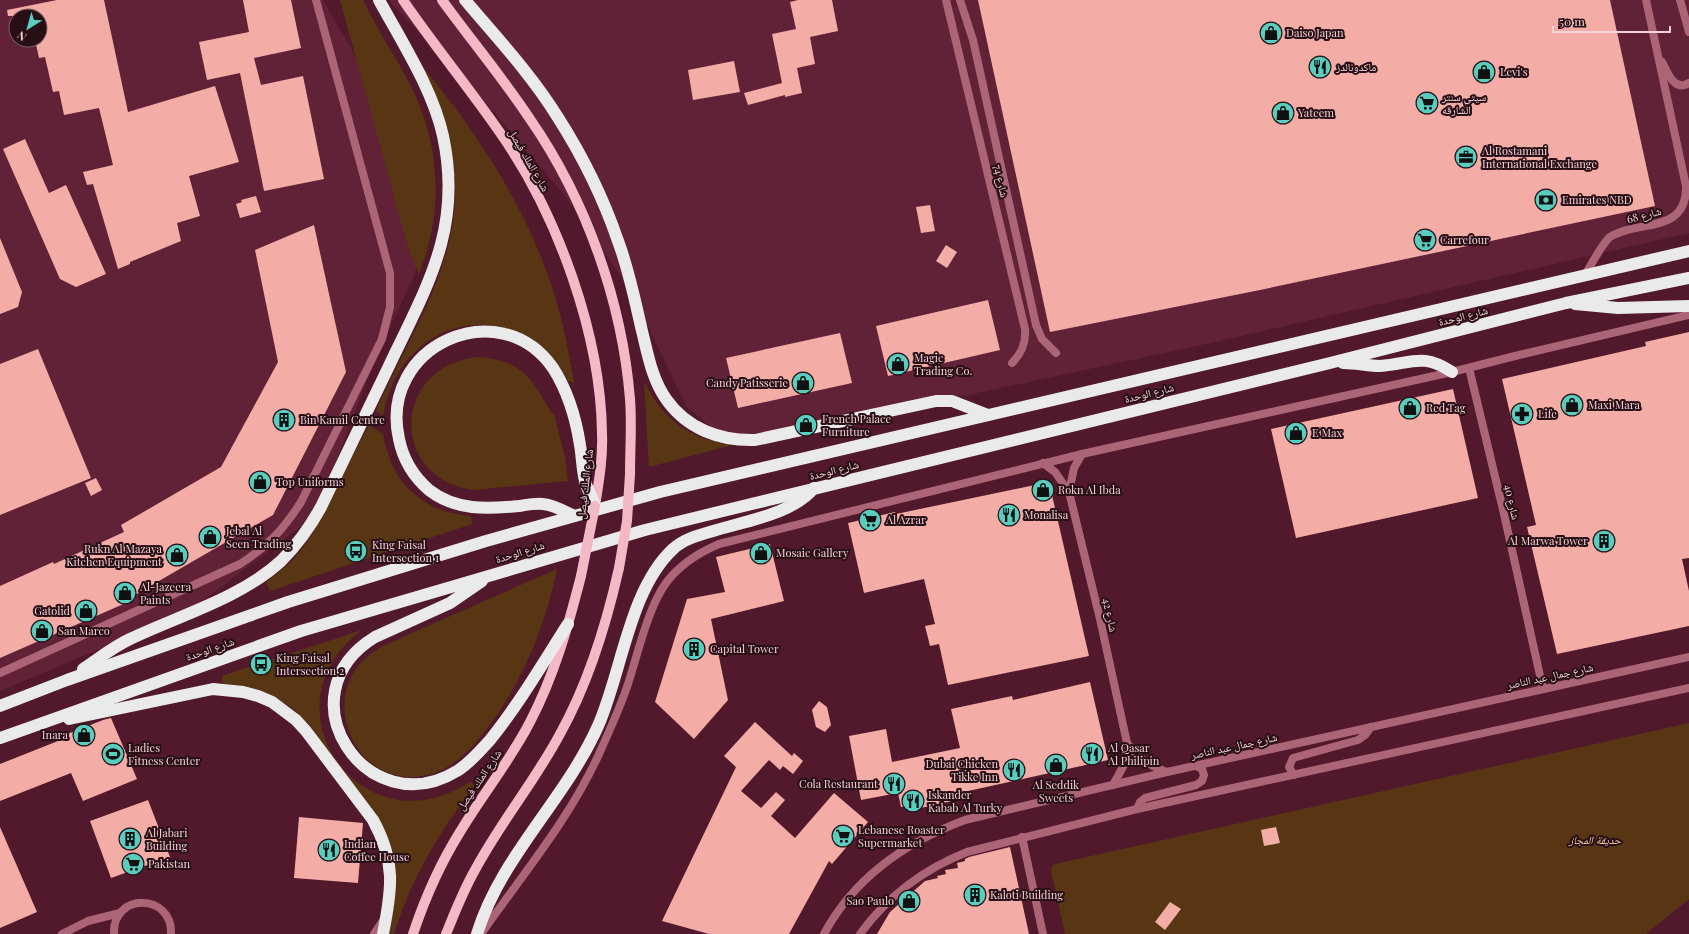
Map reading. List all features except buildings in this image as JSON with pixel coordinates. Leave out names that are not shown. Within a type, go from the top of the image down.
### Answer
[{"type":"highway","points":[[67,680],[129,640],[238,590],[267,572],[292,549],[303,536],[321,507],[430,280],[443,240],[447,219],[447,156],[437,115],[430,96],[380,0]]},
{"type":"highway","points":[[465,0],[538,88],[558,116],[582,158],[606,209],[629,274],[657,385],[666,400],[690,424],[721,438],[755,440],[936,401],[952,401],[988,415]]},
{"type":"highway","name":"شارع الوحدة","points":[[0,706],[67,680],[288,602],[574,516],[660,492],[1689,251]]},
{"type":"highway","name":"شارع الوحدة","points":[[0,738],[301,630],[645,530],[1330,363],[1566,303],[1689,278]]},
{"type":"highway","points":[[1566,303],[1618,308],[1689,306]]},
{"type":"highway","points":[[574,516],[559,508],[542,504],[491,508],[465,506],[441,498],[420,481],[405,459],[400,446],[397,433],[396,414],[399,396],[404,384],[410,373],[426,353],[447,340],[471,333],[484,332],[497,333],[522,342],[544,358],[552,368],[565,391],[576,425],[584,479],[596,506]]},
{"type":"highway","points":[[1330,363],[1380,366],[1418,360],[1436,364],[1452,372]]},
{"type":"highway","points":[[476,934],[489,901],[500,880],[563,789],[588,747],[607,703],[640,596],[661,562],[672,550],[684,541],[698,535],[772,514],[792,506],[808,496],[814,488]]},
{"type":"highway","points":[[491,575],[450,603],[375,637],[364,644],[346,664],[339,676],[335,690],[335,717],[338,729],[350,752],[368,770],[380,777],[405,784],[432,782],[458,771],[479,752],[501,726],[568,624]]},
{"type":"highway","points":[[19,730],[213,690],[243,692],[272,702],[296,720],[306,731],[373,820],[381,835],[390,866],[391,894],[383,934]]},
{"type":"main road","name":"شارع الملك فيصل","points":[[403,0],[503,137],[527,176],[547,215],[579,298],[591,344],[599,391],[602,432],[602,462],[596,506],[581,576],[558,658],[530,723],[448,852],[427,895],[413,934]]},
{"type":"main road","name":"شارع الملك فيصل","points":[[442,0],[530,119],[553,156],[590,233],[614,308],[624,356],[630,399],[631,439],[627,521],[619,568],[603,632],[591,666],[577,701],[560,734],[542,766],[475,870],[454,913],[446,934]]},
{"type":"street","points":[[0,673],[240,564],[259,552],[275,537],[289,520],[300,502],[377,350],[387,323],[390,307],[390,273],[316,0]]},
{"type":"street","name":"شارع 74","points":[[946,0],[1025,329],[1025,343],[1023,350],[1012,363]]},
{"type":"street","name":"شارع 74","points":[[960,0],[973,40],[1036,325],[1042,339],[1056,353]]},
{"type":"street","name":"شارع 68","points":[[1585,275],[1608,239],[1619,233],[1662,223],[1671,218],[1678,212],[1686,194],[1686,186],[1646,0]]},
{"type":"street","points":[[1680,0],[1689,32]]},
{"type":"street","points":[[1657,52],[1674,83],[1684,86],[1689,83]]},
{"type":"street","points":[[482,934],[514,887],[546,845],[576,798],[598,756],[618,710],[655,603],[666,583],[680,566],[699,553],[719,544],[1043,463],[1452,372],[1689,315]]},
{"type":"street","name":"شارع 40","points":[[1469,368],[1543,689]]},
{"type":"street","name":"شارع 42","points":[[1069,492],[1074,468],[1082,454]]},
{"type":"street","name":"شارع 42","points":[[1043,463],[1055,472],[1069,492],[1100,620],[1127,743],[1134,754],[1144,762],[1155,768],[1168,772]]},
{"type":"street","name":"شارع جمال عبد الناصر","points":[[824,934],[845,903],[865,880],[899,852],[938,830],[966,820],[1168,772],[1689,657]]},
{"type":"street","points":[[860,934],[879,910],[901,890],[926,872],[967,852],[1137,809],[1689,688]]},
{"type":"street","points":[[1294,775],[1289,767],[1293,758],[1358,740],[1366,735],[1371,727]]},
{"type":"street","name":"شارع 42","points":[[1114,785],[1124,765],[1127,743]]},
{"type":"street","points":[[1137,809],[1140,802],[1145,798],[1196,785],[1202,781],[1204,775],[1202,769],[1196,766]]},
{"type":"street","points":[[1022,837],[1043,934]]},
{"type":"street","points":[[62,934],[88,921],[120,913],[132,904],[147,902],[155,905],[166,915],[170,921],[171,934]]},
{"type":"street","points":[[114,934],[114,926],[120,913]]},
{"type":"street","points":[[374,934],[387,915]]},
{"type":"shaded area","points":[[0,0],[323,0],[364,71],[424,233],[414,276],[374,362],[316,515],[188,612],[0,691]]},
{"type":"shaded area","points":[[388,0],[1689,0],[1689,233],[1215,342],[931,403],[741,437],[711,427],[686,406],[631,291],[566,197],[475,90]]},
{"type":"green space","points":[[340,0],[363,0],[411,86],[425,120],[431,142],[436,186],[432,230],[427,252],[419,274],[408,247]]},
{"type":"green space","points":[[418,61],[439,86],[495,166],[526,224],[540,253],[555,296],[574,382],[568,381],[546,352],[520,334],[491,326],[463,326],[436,336],[412,355],[394,382],[383,416],[376,411],[430,298],[441,269],[449,240],[454,210],[455,178],[450,142]]},
{"type":"green space","points":[[479,357],[506,362],[516,367],[539,391],[552,414],[554,414],[565,457],[568,481],[474,490],[446,481],[426,466],[415,445],[411,422],[416,400],[429,380],[450,365]]},
{"type":"green space","points":[[644,381],[659,407],[679,425],[703,438],[732,445],[649,467]]},
{"type":"green space","points":[[369,425],[383,434],[387,451],[393,466],[401,480],[411,492],[423,501],[437,508],[453,513],[471,516],[472,524],[270,591],[266,582],[291,562],[308,541]]},
{"type":"green space","points":[[557,569],[539,632],[523,671],[513,690],[489,726],[465,754],[446,768],[435,773],[411,777],[392,774],[375,766],[361,753],[352,738],[346,720],[345,701],[349,683],[358,666],[364,659],[387,644]]},
{"type":"green space","points":[[362,630],[333,661],[320,696],[322,730],[337,761],[361,785],[393,799],[430,799],[470,782],[474,786],[438,838],[428,856],[409,894],[394,934],[390,934],[396,875],[394,855],[386,835],[312,728],[295,710],[273,696],[223,685],[222,676]]},
{"type":"green space","name":"حديقة المجاز","points":[[1689,723],[1689,899],[1646,934],[1065,934],[1051,871],[1052,866],[1055,864]]},
{"type":"place","name":"Daiso Japan","points":[[1271,33]]},
{"type":"place","name":"ماكدونالدز","points":[[1320,67]]},
{"type":"place","name":"Levi's","points":[[1484,72]]},
{"type":"place","name":"سيتي سنتر الشارقه","points":[[1427,103]]},
{"type":"place","name":"Yateem","points":[[1283,113]]},
{"type":"place","name":"Al Rostamani International Exchange","points":[[1466,157]]},
{"type":"place","name":"Emirates NBD","points":[[1546,200]]},
{"type":"place","name":"Carrefour","points":[[1425,240]]},
{"type":"place","name":"Magic Trading Co.","points":[[898,364]]},
{"type":"place","name":"Candy Patisserie","points":[[803,383]]},
{"type":"place","name":"Maxi Mara","points":[[1572,405]]},
{"type":"place","name":"Red Tag","points":[[1410,408]]},
{"type":"place","name":"Life","points":[[1522,414]]},
{"type":"place","name":"Bin Kamil Centre","points":[[284,420]]},
{"type":"place","name":"French Palace Furniture","points":[[806,425]]},
{"type":"place","name":"E Max","points":[[1296,433]]},
{"type":"place","name":"Top Uniforms","points":[[260,482]]},
{"type":"place","name":"Rokn Al Ibda","points":[[1043,490]]},
{"type":"place","name":"Monalisa","points":[[1009,515]]},
{"type":"place","name":"Al Azrar","points":[[870,520]]},
{"type":"place","name":"Jebal Al Seen Trading","points":[[210,537]]},
{"type":"place","name":"Al Marwa Tower","points":[[1604,541]]},
{"type":"place","name":"King Faisal Intersection 1","points":[[356,551]]},
{"type":"place","name":"Mosaic Gallery","points":[[761,553]]},
{"type":"place","name":"Rukn Al Mazaya Kitchen Equipment","points":[[177,555]]},
{"type":"place","name":"Al-Jazeera Paints","points":[[125,593]]},
{"type":"place","name":"Gatolid","points":[[86,611]]},
{"type":"place","name":"San Marco","points":[[42,631]]},
{"type":"place","name":"Capital Tower","points":[[694,649]]},
{"type":"place","name":"King Faisal Intersection 2","points":[[261,664]]},
{"type":"place","name":"Inara","points":[[84,735]]},
{"type":"place","name":"Ladies Fitness Center","points":[[113,754]]},
{"type":"place","name":"Al Qasar Al Philipin","points":[[1092,754]]},
{"type":"place","name":"Al Seddik Sweets","points":[[1056,765]]},
{"type":"place","name":"Dubai Chicken Tikke Inn","points":[[1014,770]]},
{"type":"place","name":"Cola Restaurant","points":[[894,784]]},
{"type":"place","name":"Iskander Kabab Al Turky","points":[[913,801]]},
{"type":"place","name":"Lebanese Roaster Supermarket","points":[[843,836]]},
{"type":"place","name":"Al Jabari Building","points":[[130,839]]},
{"type":"place","name":"Indian Coffee House","points":[[329,850]]},
{"type":"place","name":"Pakistan","points":[[133,864]]},
{"type":"place","name":"Kaloti Building","points":[[975,895]]},
{"type":"place","name":"Sao Paulo","points":[[909,901]]}]
